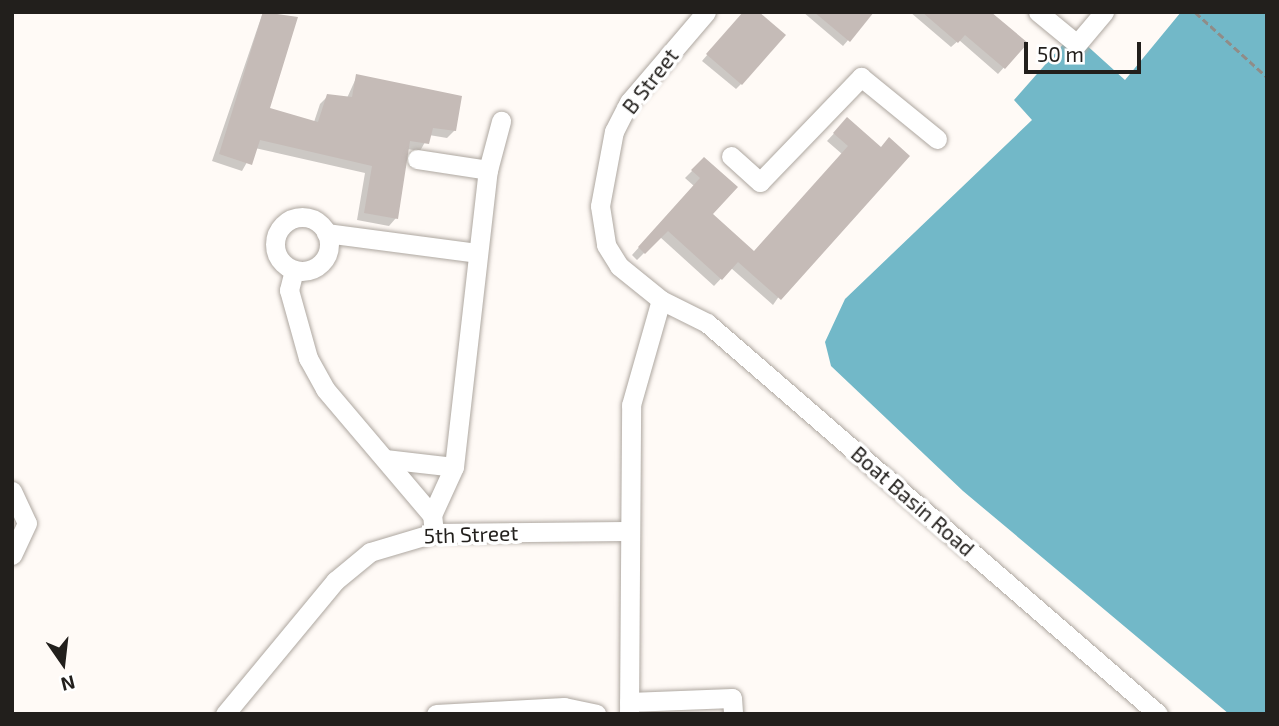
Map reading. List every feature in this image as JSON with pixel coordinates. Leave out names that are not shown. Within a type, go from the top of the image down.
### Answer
[{"type":"street","name":"B Street","points":[[660,300],[619,266],[607,245],[600,206],[604,165],[629,102],[706,12]]},
{"type":"street","points":[[1038,12],[1077,44],[1104,12]]},
{"type":"street","points":[[731,156],[760,181],[861,77],[937,139]]},
{"type":"street","points":[[433,524],[454,467],[488,170],[501,121]]},
{"type":"street","points":[[417,159],[488,170]]},
{"type":"street","points":[[294,270],[275,251],[284,223],[308,218],[326,233],[477,253]]},
{"type":"street","points":[[294,270],[321,263],[326,233]]},
{"type":"street","points":[[294,270],[289,290],[308,358],[433,524]]},
{"type":"street","points":[[660,300],[631,405],[625,531],[629,708],[732,698],[733,714]]},
{"type":"street","name":"Boat Basin Road","points":[[660,300],[707,323],[1155,713]]},
{"type":"street","points":[[385,459],[454,467]]},
{"type":"street","points":[[12,491],[27,523],[12,555]]},
{"type":"street","name":"5th Street","points":[[230,712],[335,581],[370,552],[433,524],[625,531]]},
{"type":"street","points":[[436,714],[564,706],[596,714]]},
{"type":"path","points":[[1195,12],[1267,77]]},
{"type":"water","points":[[1181,12],[1267,12],[1267,714],[1229,714],[963,491],[831,366],[825,342],[845,299],[1032,120],[1014,100],[1073,33],[1125,80]]},
{"type":"building","points":[[263,12],[298,17],[270,108],[318,122],[327,94],[352,97],[356,74],[462,96],[456,131],[433,128],[429,144],[410,141],[398,219],[364,213],[372,166],[260,140],[252,165],[219,154]]},
{"type":"building","points":[[743,12],[759,12],[786,35],[742,85],[706,54]]},
{"type":"building","points":[[814,12],[874,12],[850,42]]},
{"type":"building","points":[[922,12],[991,12],[1028,43],[1005,69],[965,35],[958,43]]},
{"type":"building","points":[[847,117],[881,147],[889,137],[910,156],[781,300],[738,262],[722,280],[668,231],[645,254],[638,247],[700,178],[691,170],[704,157],[738,187],[713,214],[754,251],[848,146],[833,133]]}]
